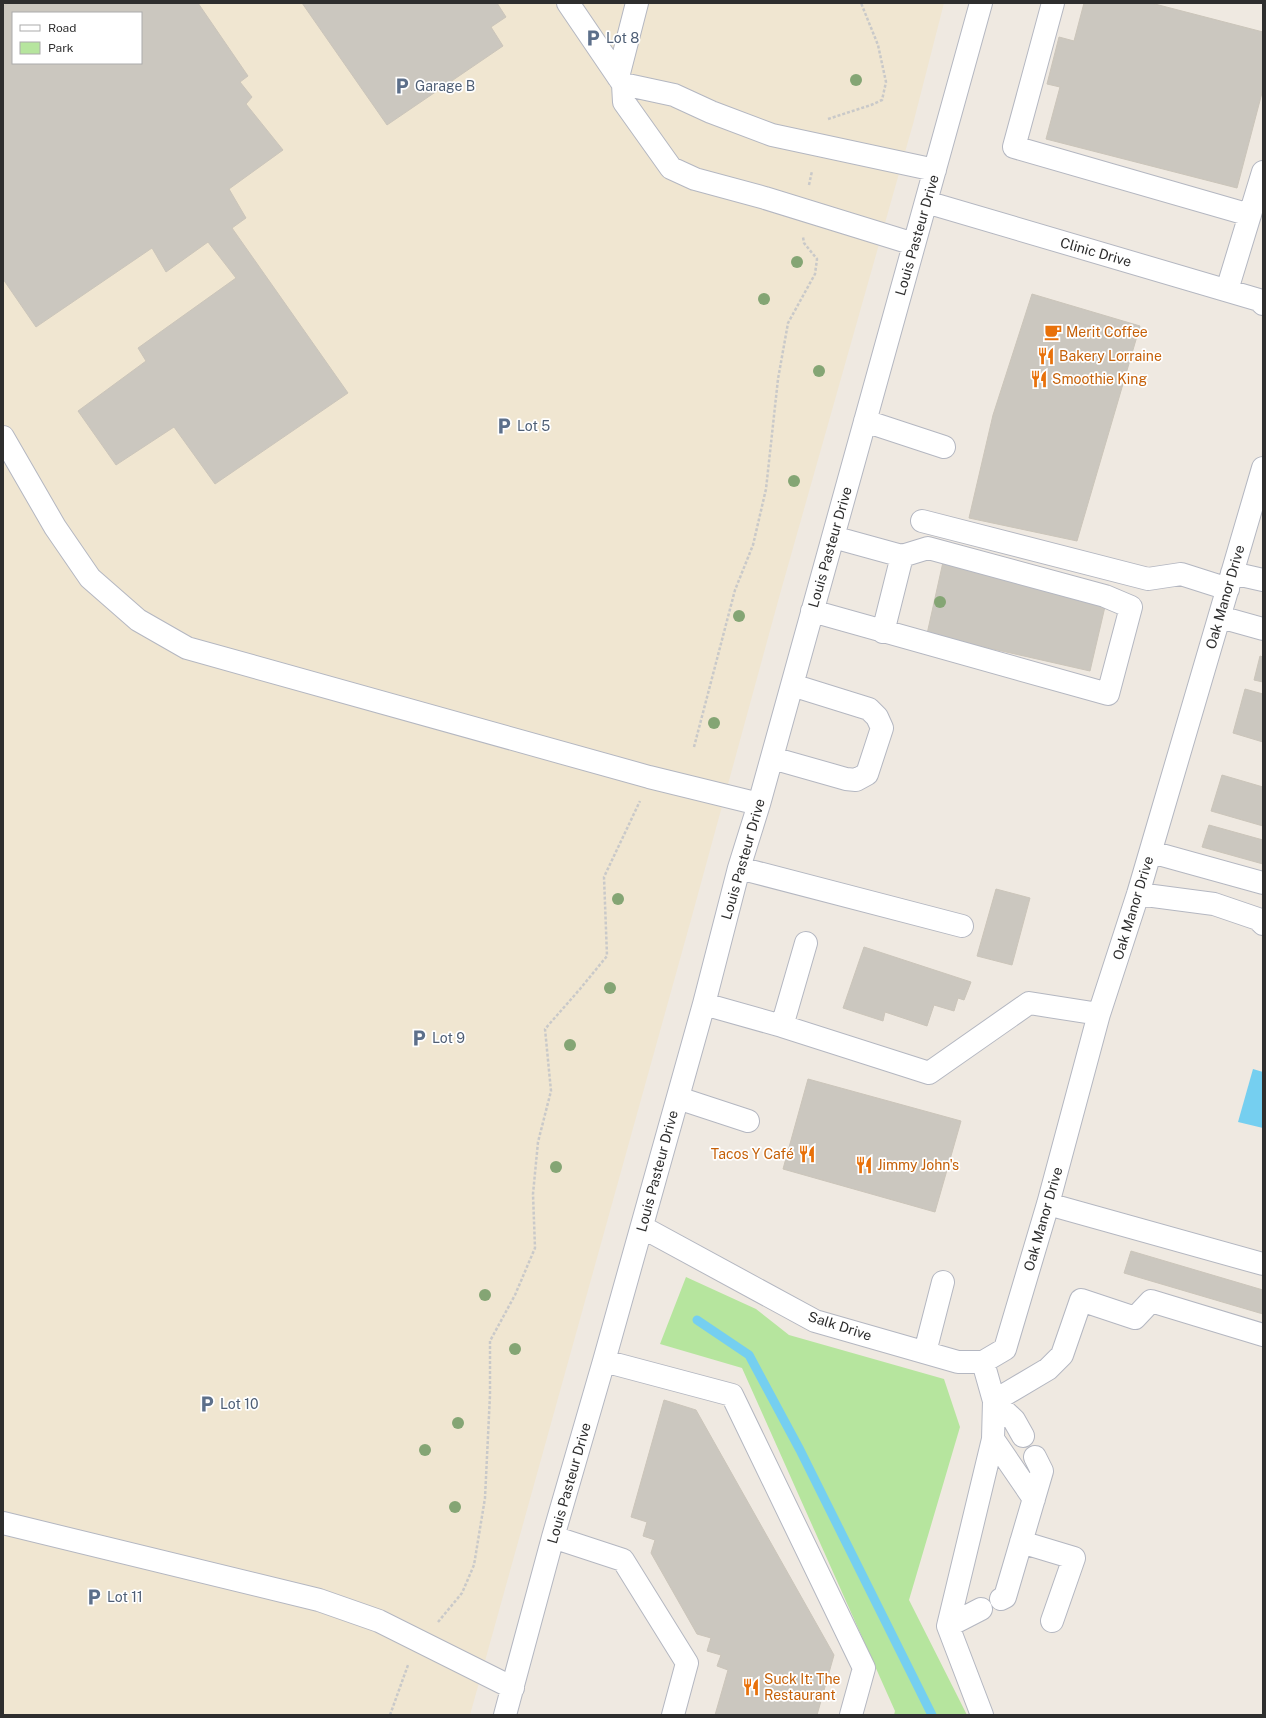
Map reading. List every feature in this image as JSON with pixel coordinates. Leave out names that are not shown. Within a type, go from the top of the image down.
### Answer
[{"type":"street","points":[[568,3],[621,80],[674,95],[711,112],[772,135],[935,170]]},
{"type":"street","points":[[637,3],[621,80],[624,102],[671,168],[695,179],[765,198],[914,244]]},
{"type":"street","name":"Louis Pasteur Drive","points":[[505,1715],[552,1537],[642,1227],[704,1004],[739,868],[772,758],[981,3]]},
{"type":"street","points":[[1053,3],[1014,147],[1250,215]]},
{"type":"street","points":[[1227,290],[1263,172]]},
{"type":"street","name":"Clinic Drive","points":[[926,202],[1227,290],[1259,300],[1263,304]]},
{"type":"street","points":[[865,421],[944,447]]},
{"type":"street","points":[[3,437],[55,527],[90,578],[138,620],[187,648],[649,778],[759,804]]},
{"type":"street","name":"Oak Manor Drive","points":[[983,1362],[1005,1349],[1048,1204],[1100,1014],[1151,852],[1263,468]]},
{"type":"street","points":[[922,521],[1148,579],[1181,574],[1230,581],[1263,580]]},
{"type":"street","points":[[812,611],[1108,694],[1131,607],[1105,596],[928,548],[902,556],[833,537]]},
{"type":"street","points":[[883,632],[902,556]]},
{"type":"street","points":[[1220,617],[1263,629]]},
{"type":"street","points":[[772,758],[846,779],[856,780],[867,774],[882,728],[877,717],[869,709],[792,685]]},
{"type":"street","points":[[1151,852],[1263,883]]},
{"type":"street","points":[[739,868],[962,926]]},
{"type":"street","points":[[1138,894],[1214,904],[1258,920],[1263,924]]},
{"type":"street","points":[[782,1026],[806,943]]},
{"type":"street","points":[[704,1004],[782,1026],[929,1074],[1029,1003],[1100,1014]]},
{"type":"street","points":[[678,1098],[748,1121]]},
{"type":"street","points":[[1048,1204],[1263,1264]]},
{"type":"street","name":"Salk Drive","points":[[642,1227],[815,1321],[958,1362],[983,1362]]},
{"type":"street","points":[[924,1352],[942,1282]]},
{"type":"street","points":[[994,1401],[1048,1369],[1062,1355],[1081,1300],[1135,1318],[1151,1301],[1263,1335]]},
{"type":"street","points":[[604,1361],[732,1395],[864,1668],[851,1715]]},
{"type":"street","points":[[982,1715],[948,1626],[993,1439],[994,1401],[983,1362]]},
{"type":"street","points":[[994,1401],[1014,1420],[1023,1436]]},
{"type":"street","points":[[993,1439],[1034,1498]]},
{"type":"street","points":[[1001,1600],[1005,1597],[1042,1471],[1035,1457]]},
{"type":"street","points":[[3,1523],[318,1600],[379,1621],[513,1688]]},
{"type":"street","points":[[552,1537],[623,1560],[687,1663],[674,1715]]},
{"type":"street","points":[[1021,1542],[1074,1558],[1052,1621]]},
{"type":"street","points":[[948,1626],[981,1609]]},
{"type":"path","points":[[825,123],[829,118],[882,100],[886,82],[878,45],[861,3]]},
{"type":"path","points":[[808,192],[813,168]]},
{"type":"path","points":[[694,747],[734,590],[753,545],[766,489],[778,379],[788,323],[814,274],[817,260],[804,243],[802,236]]},
{"type":"path","points":[[435,1626],[462,1593],[474,1565],[485,1498],[490,1395],[490,1341],[515,1295],[535,1248],[533,1194],[538,1142],[551,1091],[545,1029],[607,956],[604,877],[641,800]]},
{"type":"path","points":[[390,1715],[410,1660]]},
{"type":"shaded area","points":[[3,3],[944,3],[913,124],[780,594],[470,1715],[3,1715]]},
{"type":"green space","points":[[686,1277],[756,1309],[789,1335],[944,1379],[960,1427],[909,1600],[967,1715],[894,1715],[895,1711],[742,1368],[660,1344]]},
{"type":"water","points":[[1253,1069],[1263,1072],[1263,1128],[1238,1122]]},
{"type":"building","points":[[7,3],[198,3],[248,76],[240,82],[252,97],[246,104],[283,150],[229,189],[246,218],[232,228],[348,393],[215,484],[174,427],[116,465],[78,411],[146,361],[138,348],[236,278],[208,242],[166,272],[152,248],[36,327],[3,279],[3,6]]},
{"type":"building","name":"Garage B","points":[[302,3],[497,3],[506,17],[491,27],[503,46],[387,125]]},
{"type":"building","points":[[1084,3],[1151,3],[1263,32],[1263,89],[1237,188],[1046,139],[1060,87],[1047,84],[1059,37],[1074,41]]},
{"type":"building","points":[[1032,294],[1140,326],[1077,541],[969,518],[993,415]]},
{"type":"building","points":[[943,562],[1107,598],[1090,671],[927,634]]},
{"type":"building","points":[[1260,656],[1263,657],[1263,682],[1254,680]]},
{"type":"building","points":[[1245,689],[1263,694],[1263,742],[1233,733]]},
{"type":"building","points":[[1222,775],[1263,787],[1263,826],[1211,811]]},
{"type":"building","points":[[1209,825],[1263,840],[1263,864],[1202,847]]},
{"type":"building","points":[[996,889],[1030,898],[1012,965],[977,956]]},
{"type":"building","points":[[864,947],[971,982],[964,1000],[958,998],[954,1011],[934,1005],[927,1026],[885,1012],[883,1021],[843,1008]]},
{"type":"building","points":[[808,1079],[961,1121],[935,1212],[783,1169]]},
{"type":"building","points":[[1131,1251],[1263,1290],[1263,1314],[1124,1273]]},
{"type":"building","points":[[664,1400],[696,1410],[834,1655],[817,1715],[715,1715],[728,1670],[717,1666],[721,1655],[707,1651],[711,1638],[697,1634],[651,1553],[655,1540],[643,1536],[647,1522],[631,1517]]},
{"type":"waterway","points":[[697,1320],[749,1355],[800,1450],[932,1715]]},
{"type":"place","name":"Lot 8","points":[[593,38]]},
{"type":"place","name":"Garage B","points":[[402,86]]},
{"type":"place","name":"Merit Coffee","points":[[1053,332]]},
{"type":"place","name":"Bakery Lorraine","points":[[1046,356]]},
{"type":"place","name":"Smoothie King","points":[[1039,379]]},
{"type":"place","name":"Lot 5","points":[[504,426]]},
{"type":"place","name":"Lot 9","points":[[419,1038]]},
{"type":"place","name":"Tacos Y Café","points":[[807,1154]]},
{"type":"place","name":"Jimmy John's","points":[[864,1165]]},
{"type":"place","name":"Lot 10","points":[[207,1404]]},
{"type":"place","name":"Lot 11","points":[[94,1597]]},
{"type":"place","name":"Suck It: The Restaurant","points":[[751,1687]]}]
